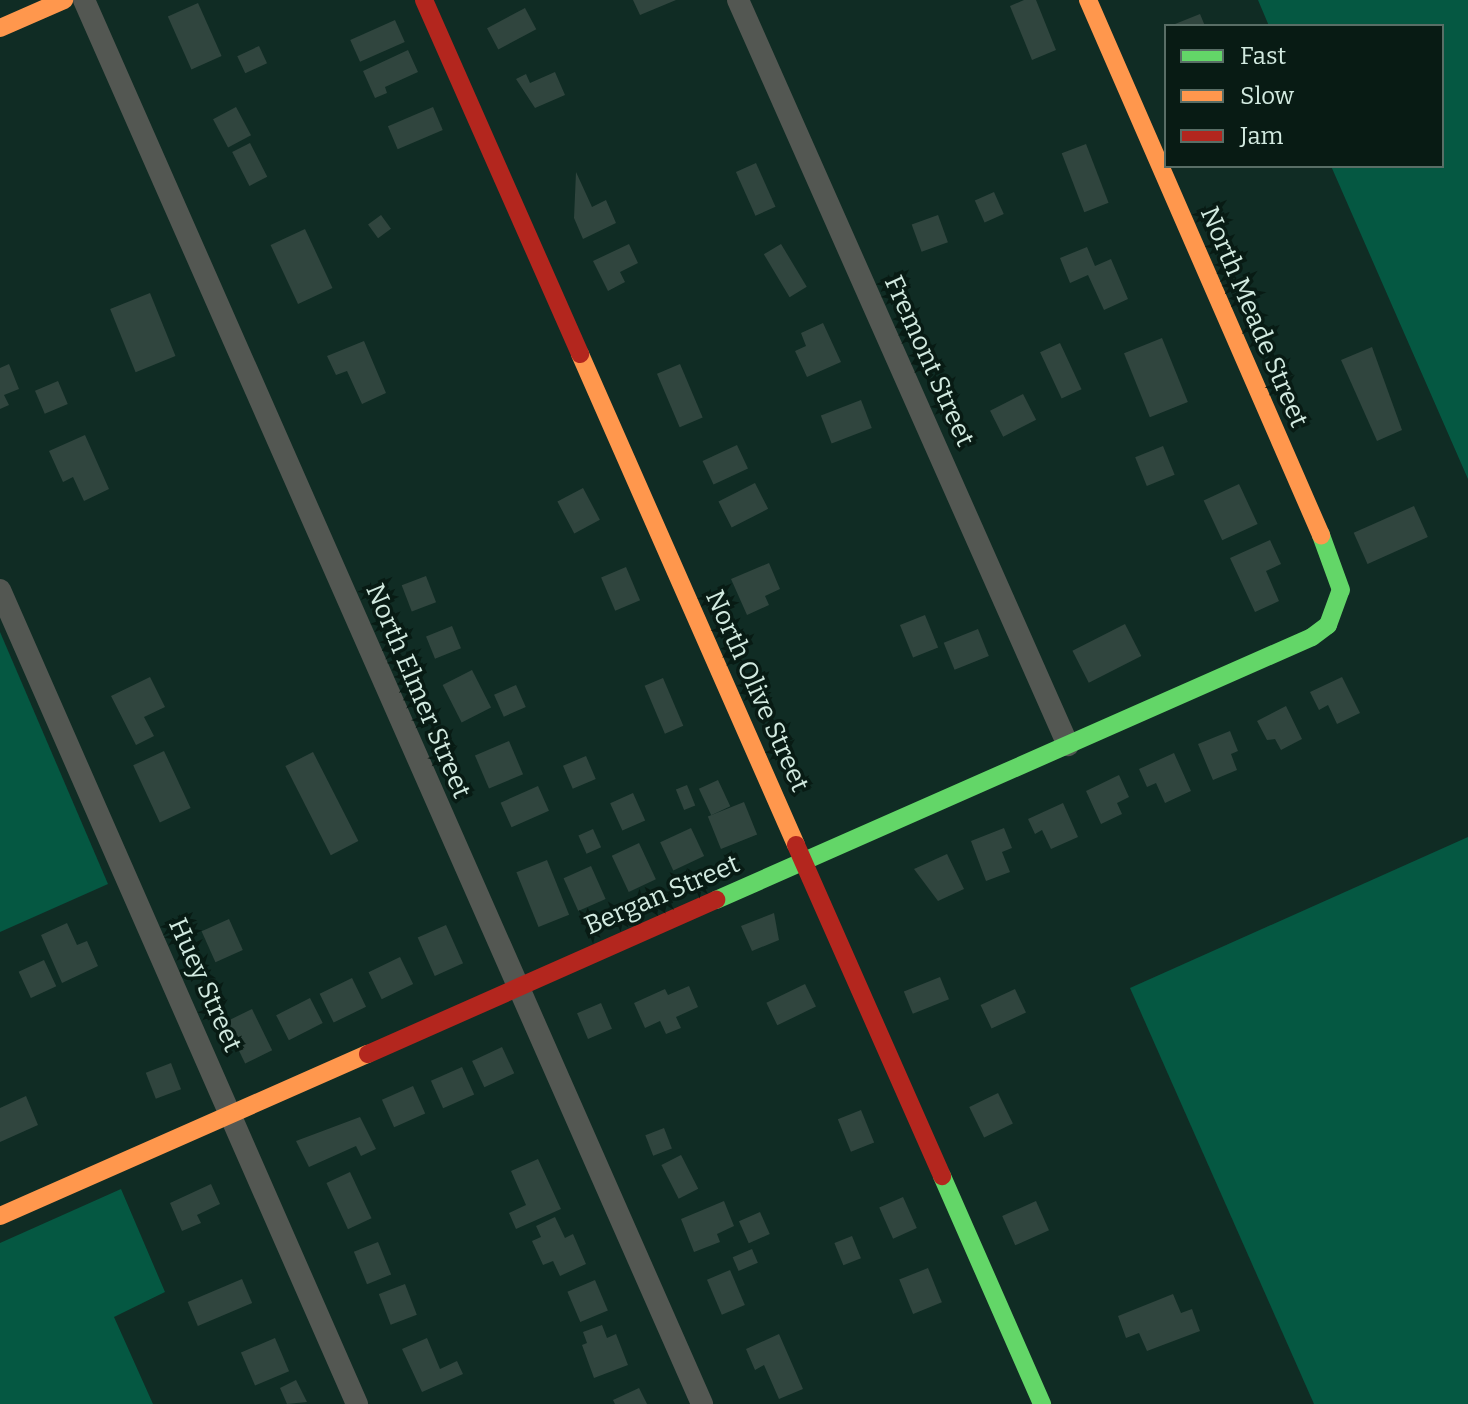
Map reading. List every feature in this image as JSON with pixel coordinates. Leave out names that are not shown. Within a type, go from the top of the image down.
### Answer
[{"type":"street","points":[[0,28],[64,0]]},
{"type":"street","name":"North Elmer Street","points":[[84,0],[702,1404]]},
{"type":"street","name":"North Olive Street","points":[[424,0],[1042,1404]]},
{"type":"street","name":"Fremont Street","points":[[738,0],[1068,745]]},
{"type":"street","name":"North Meade Street","points":[[1088,0],[1330,556],[1341,590],[1337,613]]},
{"type":"street","name":"Huey Street","points":[[0,590],[357,1404]]},
{"type":"street","name":"Bergan Street","points":[[0,1216],[1312,637],[1337,613]]},
{"type":"green space","points":[[1258,0],[1468,0],[1468,479],[1332,168],[1444,168],[1444,24],[1268,24]]},
{"type":"green space","points":[[0,632],[108,884],[0,932]]},
{"type":"green space","points":[[1468,837],[1468,1404],[1314,1404],[1130,988]]},
{"type":"green space","points":[[121,1189],[165,1292],[114,1317],[153,1404],[0,1404],[0,1243]]},
{"type":"building","points":[[633,0],[676,0],[640,15]]},
{"type":"building","points":[[1024,0],[1036,0],[1056,50],[1032,60],[1010,6]]},
{"type":"building","points":[[198,3],[222,56],[191,69],[168,16]]},
{"type":"building","points":[[525,8],[536,29],[498,49],[487,28]]},
{"type":"building","points":[[1200,14],[1204,24],[1175,24]]},
{"type":"building","points":[[395,20],[405,42],[360,62],[350,40]]},
{"type":"building","points":[[259,46],[267,63],[245,73],[237,56]]},
{"type":"building","points":[[408,50],[418,72],[385,87],[387,93],[375,98],[363,71]]},
{"type":"building","points":[[555,72],[565,95],[535,108],[516,79],[526,74],[530,83]]},
{"type":"building","points":[[236,107],[251,135],[228,147],[213,119]]},
{"type":"building","points":[[433,107],[443,130],[398,149],[388,126]]},
{"type":"building","points":[[250,143],[267,177],[249,186],[232,152]]},
{"type":"building","points":[[1086,144],[1109,203],[1084,212],[1062,153]]},
{"type":"building","points":[[756,163],[776,207],[755,216],[736,172]]},
{"type":"building","points":[[576,172],[592,207],[606,200],[616,223],[583,239],[574,218]]},
{"type":"building","points":[[994,192],[1004,214],[985,222],[975,201]]},
{"type":"building","points":[[381,215],[391,229],[378,238],[368,224]]},
{"type":"building","points":[[938,215],[948,242],[922,252],[912,225]]},
{"type":"building","points":[[305,229],[332,288],[298,304],[271,245]]},
{"type":"building","points":[[629,244],[638,263],[620,272],[625,282],[608,291],[593,261]]},
{"type":"building","points":[[781,244],[807,287],[790,297],[764,254]]},
{"type":"building","points":[[1087,247],[1095,266],[1111,259],[1128,299],[1104,310],[1088,275],[1070,283],[1060,258]]},
{"type":"building","points":[[150,293],[175,356],[136,372],[110,309]]},
{"type":"building","points":[[823,323],[841,362],[807,377],[795,351],[806,346],[801,333]]},
{"type":"building","points":[[1162,338],[1188,402],[1150,417],[1124,353]]},
{"type":"building","points":[[364,341],[386,393],[362,404],[347,371],[336,375],[327,356]]},
{"type":"building","points":[[1060,343],[1082,389],[1062,399],[1040,352]]},
{"type":"building","points":[[1372,347],[1402,430],[1377,441],[1341,360]]},
{"type":"building","points":[[9,364],[19,389],[4,395],[9,405],[0,409],[0,368]]},
{"type":"building","points":[[680,364],[703,417],[680,427],[657,374]]},
{"type":"building","points":[[58,381],[68,404],[45,414],[35,391]]},
{"type":"building","points":[[1023,394],[1036,420],[1003,437],[990,411]]},
{"type":"building","points":[[861,400],[872,428],[832,443],[821,415]]},
{"type":"building","points":[[85,435],[109,489],[84,501],[73,477],[63,482],[49,451]]},
{"type":"building","points":[[737,445],[748,469],[714,485],[703,461]]},
{"type":"building","points":[[1163,446],[1175,475],[1147,486],[1135,457]]},
{"type":"building","points":[[755,483],[768,509],[732,527],[718,502]]},
{"type":"building","points":[[1239,484],[1258,524],[1222,540],[1204,500]]},
{"type":"building","points":[[583,488],[600,520],[574,533],[557,502]]},
{"type":"building","points":[[1414,506],[1428,537],[1368,564],[1354,533]]},
{"type":"building","points":[[1270,540],[1281,564],[1266,571],[1279,601],[1255,612],[1230,558]]},
{"type":"building","points":[[769,563],[780,589],[765,596],[769,605],[747,615],[731,579]]},
{"type":"building","points":[[626,567],[640,600],[615,611],[601,578]]},
{"type":"building","points":[[426,576],[436,602],[412,611],[402,585]]},
{"type":"building","points":[[925,615],[938,647],[913,658],[900,625]]},
{"type":"building","points":[[1125,624],[1141,656],[1089,683],[1072,651]]},
{"type":"building","points":[[452,626],[461,648],[435,659],[426,636]]},
{"type":"building","points":[[978,629],[989,656],[955,670],[944,643]]},
{"type":"building","points":[[472,670],[491,707],[462,722],[443,685]]},
{"type":"building","points":[[150,677],[165,707],[144,717],[154,736],[136,745],[111,696]]},
{"type":"building","points":[[1342,677],[1360,713],[1337,724],[1328,705],[1319,710],[1310,692]]},
{"type":"building","points":[[663,678],[683,726],[665,734],[645,686]]},
{"type":"building","points":[[516,685],[526,707],[504,717],[494,695]]},
{"type":"building","points":[[1286,706],[1302,739],[1281,750],[1275,739],[1267,740],[1257,721]]},
{"type":"building","points":[[1230,731],[1238,751],[1231,754],[1237,770],[1213,780],[1198,744]]},
{"type":"building","points":[[509,741],[523,774],[489,789],[475,755]]},
{"type":"building","points":[[164,751],[191,808],[160,822],[133,765]]},
{"type":"building","points":[[313,752],[358,841],[331,855],[285,766]]},
{"type":"building","points":[[1174,753],[1191,791],[1165,803],[1156,783],[1147,787],[1139,769]]},
{"type":"building","points":[[586,756],[596,779],[573,789],[563,766]]},
{"type":"building","points":[[1119,775],[1129,797],[1117,803],[1122,814],[1101,824],[1086,791]]},
{"type":"building","points":[[718,780],[730,806],[711,815],[699,789]]},
{"type":"building","points":[[687,785],[695,805],[684,810],[676,789]]},
{"type":"building","points":[[538,786],[549,811],[512,827],[501,803]]},
{"type":"building","points":[[633,793],[645,820],[622,831],[610,803]]},
{"type":"building","points":[[744,802],[757,834],[721,849],[708,817]]},
{"type":"building","points":[[1063,803],[1078,837],[1051,849],[1042,830],[1035,834],[1028,819]]},
{"type":"building","points":[[691,828],[704,856],[673,870],[660,842]]},
{"type":"building","points":[[1004,828],[1012,848],[1002,852],[1010,872],[986,881],[971,841]]},
{"type":"building","points":[[593,829],[601,847],[587,854],[578,836]]},
{"type":"building","points":[[639,843],[656,879],[629,892],[612,856]]},
{"type":"building","points":[[947,854],[964,889],[938,901],[914,869]]},
{"type":"building","points":[[547,860],[569,915],[539,927],[516,872]]},
{"type":"building","points":[[591,866],[606,899],[578,911],[564,878]]},
{"type":"building","points":[[774,913],[779,940],[752,951],[741,926]]},
{"type":"building","points":[[229,919],[243,950],[215,962],[202,931]]},
{"type":"building","points":[[67,923],[77,945],[87,941],[98,966],[62,983],[41,935]]},
{"type":"building","points":[[446,925],[463,963],[435,976],[418,938]]},
{"type":"building","points":[[400,957],[413,984],[382,999],[369,972]]},
{"type":"building","points":[[44,960],[56,986],[31,998],[19,972]]},
{"type":"building","points":[[940,977],[949,999],[913,1014],[904,992]]},
{"type":"building","points":[[352,978],[366,1007],[334,1023],[320,994]]},
{"type":"building","points":[[805,984],[816,1006],[777,1025],[766,1003]]},
{"type":"building","points":[[689,986],[698,1007],[676,1017],[681,1028],[666,1034],[660,1021],[645,1028],[634,1003],[665,989],[668,995]]},
{"type":"building","points":[[1015,989],[1026,1013],[992,1029],[981,1005]]},
{"type":"building","points":[[310,998],[323,1023],[289,1040],[276,1015]]},
{"type":"building","points":[[601,1003],[612,1029],[588,1039],[577,1013]]},
{"type":"building","points":[[252,1009],[272,1050],[245,1063],[225,1022]]},
{"type":"building","points":[[502,1047],[514,1073],[484,1087],[472,1061]]},
{"type":"building","points":[[171,1063],[181,1089],[156,1099],[146,1073]]},
{"type":"building","points":[[462,1067],[474,1094],[443,1108],[431,1081]]},
{"type":"building","points":[[413,1086],[425,1113],[394,1127],[382,1100]]},
{"type":"building","points":[[998,1093],[1013,1124],[984,1138],[969,1107]]},
{"type":"building","points":[[26,1096],[38,1125],[0,1142],[0,1108]]},
{"type":"building","points":[[861,1110],[874,1142],[851,1152],[838,1119]]},
{"type":"building","points":[[360,1117],[376,1149],[361,1156],[356,1146],[309,1167],[296,1141]]},
{"type":"building","points":[[664,1128],[672,1149],[653,1156],[645,1135]]},
{"type":"building","points":[[681,1155],[698,1189],[679,1199],[661,1165]]},
{"type":"building","points":[[538,1159],[561,1209],[516,1229],[509,1213],[526,1205],[511,1171]]},
{"type":"building","points":[[350,1172],[372,1218],[348,1229],[326,1183]]},
{"type":"building","points":[[211,1184],[220,1204],[197,1215],[201,1223],[182,1231],[170,1203]]},
{"type":"building","points":[[903,1197],[917,1228],[893,1239],[879,1208]]},
{"type":"building","points":[[724,1201],[734,1226],[717,1234],[720,1242],[694,1252],[681,1219]]},
{"type":"building","points":[[1036,1201],[1049,1230],[1015,1245],[1002,1216]]},
{"type":"building","points":[[760,1212],[770,1234],[749,1243],[739,1221]]},
{"type":"building","points":[[555,1217],[565,1238],[573,1234],[586,1264],[560,1276],[553,1261],[543,1265],[532,1241],[541,1237],[536,1226]]},
{"type":"building","points":[[852,1236],[861,1258],[843,1265],[834,1243]]},
{"type":"building","points":[[378,1242],[391,1274],[367,1284],[354,1252]]},
{"type":"building","points":[[752,1249],[758,1263],[739,1271],[733,1257]]},
{"type":"building","points":[[928,1268],[942,1302],[913,1314],[899,1280]]},
{"type":"building","points":[[730,1270],[745,1305],[722,1315],[707,1280]]},
{"type":"building","points":[[242,1279],[252,1303],[198,1326],[188,1302]]},
{"type":"building","points":[[595,1280],[608,1310],[580,1322],[567,1292]]},
{"type":"building","points":[[405,1284],[417,1315],[391,1325],[379,1294]]},
{"type":"building","points":[[1173,1294],[1181,1313],[1192,1309],[1200,1331],[1147,1351],[1139,1333],[1126,1338],[1118,1316]]},
{"type":"building","points":[[602,1325],[607,1338],[616,1334],[628,1365],[594,1378],[582,1345],[587,1343],[583,1332]]},
{"type":"building","points":[[779,1334],[803,1389],[779,1399],[764,1365],[755,1370],[746,1349]]},
{"type":"building","points":[[275,1338],[289,1371],[255,1386],[241,1352]]},
{"type":"building","points":[[427,1338],[440,1369],[457,1361],[463,1374],[422,1392],[402,1349]]},
{"type":"building","points":[[296,1380],[307,1402],[287,1404],[280,1388]]},
{"type":"building","points":[[639,1388],[647,1404],[615,1404],[613,1400]]},
{"type":"traffic: fast","points":[[716,900],[1312,637],[1328,625],[1341,590],[1321,535]]},
{"type":"traffic: fast","points":[[942,1176],[1042,1404]]},
{"type":"traffic: slow","points":[[0,28],[64,0]]},
{"type":"traffic: slow","points":[[1088,0],[1321,535]]},
{"type":"traffic: slow","points":[[580,354],[796,845]]},
{"type":"traffic: slow","points":[[0,1216],[368,1054]]},
{"type":"traffic: jam","points":[[424,0],[580,354]]},
{"type":"traffic: jam","points":[[796,845],[942,1176]]},
{"type":"traffic: jam","points":[[368,1054],[716,900]]}]
